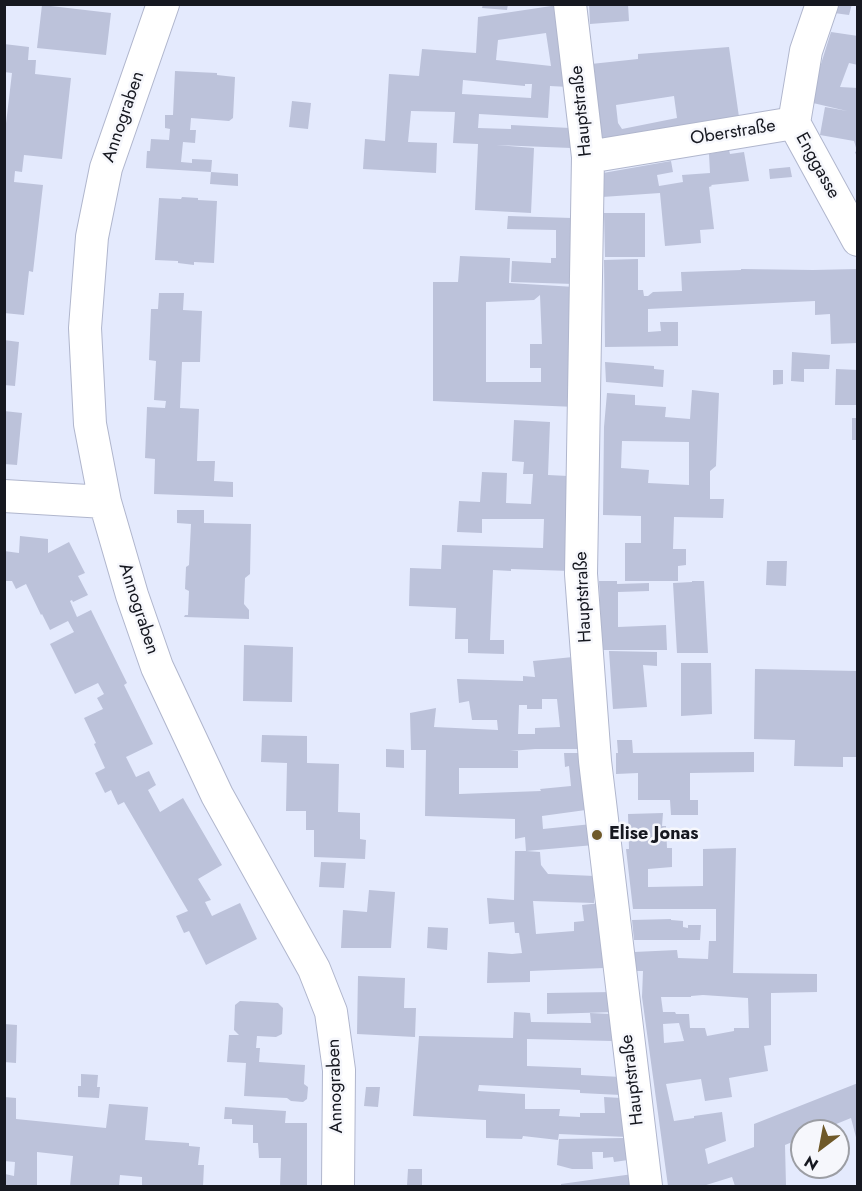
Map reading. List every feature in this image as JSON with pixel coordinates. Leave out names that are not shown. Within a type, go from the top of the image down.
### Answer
[{"type":"street","name":"Annograben","points":[[163,4],[106,168],[92,237],[85,328],[90,424],[105,502],[132,595],[158,667],[218,795],[314,969],[331,1012],[339,1070],[338,1186]]},
{"type":"street","name":"Hauptstraße","points":[[570,4],[588,157],[581,574],[595,761],[646,1186]]},
{"type":"street","name":"Oberstraße","points":[[588,157],[794,123],[806,51],[822,4]]},
{"type":"street","name":"Enggasse","points":[[794,123],[858,240]]},
{"type":"street","points":[[4,496],[105,502]]},
{"type":"building","points":[[483,4],[508,4],[507,10],[482,8]]},
{"type":"building","points":[[589,4],[628,4],[629,21],[590,24]]},
{"type":"building","points":[[837,4],[852,4],[849,15],[834,13]]},
{"type":"building","points":[[42,5],[111,13],[106,55],[37,48]]},
{"type":"building","points":[[558,5],[569,87],[550,86],[548,118],[479,114],[478,128],[511,129],[511,125],[570,128],[571,148],[496,145],[534,148],[531,213],[475,210],[478,144],[453,143],[455,112],[411,111],[408,142],[437,143],[436,173],[363,169],[365,139],[385,141],[389,74],[419,76],[422,49],[476,53],[478,17]],"holes":[[[546,33],[551,66],[496,60],[498,40]],[[463,80],[525,86],[525,84],[532,84],[531,98],[462,94]]]},
{"type":"building","points":[[831,32],[858,36],[858,65],[849,63],[840,87],[858,88],[858,160],[854,141],[820,135],[825,107],[847,111],[813,103],[815,83]]},
{"type":"building","points":[[4,44],[29,47],[28,60],[36,60],[35,74],[71,78],[62,159],[24,155],[22,172],[15,171],[14,182],[43,185],[33,272],[29,271],[24,315],[4,313],[4,140],[12,73],[4,72]]},
{"type":"building","points":[[729,47],[740,124],[602,141],[598,126],[591,64],[638,59],[638,54]],"holes":[[[674,96],[677,118],[622,129],[618,123],[616,105]]]},
{"type":"building","points":[[175,71],[217,73],[217,75],[235,77],[233,118],[229,121],[191,118],[190,130],[196,130],[195,143],[183,142],[181,162],[192,163],[192,159],[212,160],[211,172],[146,168],[147,151],[150,151],[151,139],[169,140],[170,129],[165,128],[165,115],[173,115]]},
{"type":"building","points":[[292,101],[311,103],[308,129],[289,127]]},
{"type":"building","points":[[729,150],[730,154],[744,152],[749,181],[709,187],[714,229],[700,230],[701,243],[665,246],[660,193],[602,197],[603,173],[671,161],[673,172],[657,175],[659,186],[683,182],[682,175],[710,173],[709,154]]},
{"type":"building","points":[[790,167],[792,177],[770,179],[769,169]]},
{"type":"building","points":[[211,172],[238,174],[238,186],[210,184]]},
{"type":"building","points":[[182,197],[217,201],[214,263],[194,262],[194,265],[178,263],[178,261],[155,260],[159,198],[181,199]]},
{"type":"building","points":[[604,213],[645,213],[645,257],[605,257]]},
{"type":"building","points":[[508,216],[572,218],[574,284],[511,282],[512,261],[551,263],[551,258],[556,258],[556,230],[507,229]]},
{"type":"building","points":[[460,256],[510,258],[509,283],[575,287],[576,407],[433,401],[433,282],[458,282]],"holes":[[[540,295],[542,344],[530,344],[530,368],[541,368],[541,382],[486,382],[486,302],[534,300]]]},
{"type":"building","points":[[638,259],[638,290],[643,290],[644,296],[653,292],[682,291],[681,272],[741,269],[858,269],[858,343],[831,344],[830,314],[815,315],[815,301],[648,309],[648,332],[661,331],[660,322],[678,322],[678,346],[605,347],[604,260]]},
{"type":"building","points":[[159,293],[184,293],[183,310],[202,311],[200,362],[182,362],[180,408],[199,409],[197,461],[215,461],[214,481],[233,482],[233,497],[154,494],[155,459],[145,458],[147,407],[165,408],[166,401],[154,400],[156,361],[149,360],[151,309],[158,309]]},
{"type":"building","points":[[4,340],[19,342],[15,386],[4,385]]},
{"type":"building","points":[[792,352],[830,355],[829,369],[804,369],[804,382],[791,381]]},
{"type":"building","points":[[605,362],[654,366],[654,369],[664,370],[663,387],[606,382]]},
{"type":"building","points":[[836,369],[858,370],[858,405],[835,405]]},
{"type":"building","points":[[773,370],[783,370],[783,384],[773,385]]},
{"type":"building","points":[[692,390],[719,393],[716,466],[710,471],[710,499],[724,499],[723,518],[674,517],[673,549],[686,549],[686,565],[678,566],[678,581],[625,581],[625,543],[641,543],[641,516],[603,515],[604,427],[607,393],[635,395],[635,405],[666,407],[665,417],[690,419]],"holes":[[[622,441],[689,442],[689,485],[648,483],[649,470],[621,468]]]},
{"type":"building","points":[[4,411],[22,413],[17,465],[4,464]]},
{"type":"building","points":[[852,418],[858,418],[858,440],[852,440]]},
{"type":"building","points":[[514,420],[550,422],[548,475],[568,476],[570,571],[493,570],[490,640],[504,640],[504,654],[468,653],[468,639],[455,639],[456,608],[409,606],[410,568],[441,569],[442,545],[543,548],[544,519],[482,519],[482,533],[457,532],[459,501],[480,502],[482,472],[507,473],[506,503],[531,504],[533,474],[523,474],[524,462],[512,461]]},
{"type":"building","points":[[177,510],[204,510],[204,523],[251,524],[250,574],[245,578],[244,604],[249,610],[249,619],[184,617],[188,615],[189,591],[185,589],[191,524],[177,523]]},
{"type":"building","points":[[20,536],[48,539],[48,553],[69,542],[85,573],[78,576],[88,595],[73,602],[70,601],[77,617],[91,610],[127,683],[124,685],[153,744],[126,757],[136,777],[149,771],[156,785],[148,790],[160,812],[183,798],[222,865],[198,879],[211,900],[205,902],[212,916],[240,903],[257,939],[206,965],[189,931],[184,933],[176,916],[188,911],[124,802],[118,805],[111,790],[105,793],[95,773],[105,768],[84,718],[103,709],[97,698],[104,694],[98,683],[75,694],[50,644],[74,632],[68,621],[50,630],[26,584],[16,589],[12,581],[4,581],[4,551],[19,553]]},
{"type":"building","points":[[767,561],[787,561],[786,586],[766,585]]},
{"type":"building","points":[[599,581],[617,581],[617,584],[649,583],[649,591],[618,592],[618,627],[666,625],[667,650],[602,650]]},
{"type":"building","points":[[704,581],[708,653],[677,653],[673,583]]},
{"type":"building","points":[[244,645],[293,647],[292,702],[243,701]]},
{"type":"building","points":[[609,651],[657,652],[657,666],[643,665],[647,707],[613,709]]},
{"type":"building","points":[[573,657],[588,749],[510,751],[518,751],[518,768],[459,768],[459,794],[541,791],[540,789],[571,786],[569,766],[565,767],[564,753],[586,753],[593,809],[542,816],[543,829],[592,824],[594,845],[526,851],[525,837],[515,839],[515,819],[425,816],[426,750],[411,750],[410,713],[436,708],[434,727],[498,730],[497,720],[472,720],[469,701],[459,703],[457,679],[523,681],[523,676],[535,677],[533,661]],"holes":[[[542,699],[557,699],[560,727],[535,728],[535,734],[518,734],[519,705],[527,705],[527,709],[542,709]]]},
{"type":"building","points":[[681,663],[711,663],[712,714],[681,716]]},
{"type":"building","points":[[755,669],[858,671],[858,757],[843,757],[843,767],[794,766],[795,740],[754,739]]},
{"type":"building","points":[[262,735],[307,736],[307,763],[339,764],[338,812],[360,813],[360,839],[366,840],[365,859],[314,857],[314,830],[306,830],[306,811],[286,811],[287,763],[261,762]]},
{"type":"building","points":[[617,740],[632,740],[633,753],[754,752],[754,772],[690,773],[690,800],[698,800],[698,815],[671,815],[670,800],[638,800],[638,773],[616,774]]},
{"type":"building","points":[[386,749],[404,750],[404,768],[386,767]]},
{"type":"building","points":[[663,813],[662,826],[666,826],[667,848],[672,848],[672,867],[648,869],[648,887],[703,886],[703,849],[736,848],[733,973],[817,974],[817,992],[771,993],[771,1045],[764,1046],[768,1071],[729,1078],[732,1097],[705,1101],[701,1079],[666,1084],[674,1121],[722,1112],[726,1141],[705,1149],[708,1164],[754,1147],[754,1124],[858,1083],[858,1145],[851,1118],[790,1119],[790,1143],[785,1145],[786,1186],[735,1186],[732,1177],[703,1186],[668,1186],[642,997],[643,971],[635,971],[634,952],[677,950],[678,958],[708,959],[709,941],[716,941],[716,909],[633,909],[626,849],[629,849],[628,814]],"holes":[[[703,995],[748,998],[749,1028],[734,1028],[734,1031],[707,1036],[705,1028],[690,1028],[689,1014],[663,1012],[661,997]],[[679,1023],[684,1041],[664,1043],[663,1024]]]},
{"type":"building","points":[[515,851],[540,852],[541,865],[548,874],[595,876],[594,903],[533,901],[536,934],[574,931],[574,922],[584,921],[582,905],[601,903],[604,968],[530,971],[530,982],[487,983],[488,952],[522,953],[519,933],[515,933],[514,922],[489,924],[487,898],[514,900]]},
{"type":"building","points":[[321,862],[346,863],[344,888],[319,887]]},
{"type":"building","points":[[369,890],[395,892],[391,948],[341,948],[343,910],[367,912]]},
{"type":"building","points":[[632,920],[683,921],[683,927],[688,928],[688,925],[701,925],[700,940],[634,940]]},
{"type":"building","points":[[428,927],[448,928],[447,950],[427,948]]},
{"type":"building","points":[[358,976],[405,978],[404,1008],[416,1008],[415,1037],[357,1034]]},
{"type":"building","points":[[614,992],[615,1012],[547,1014],[547,993]]},
{"type":"building","points":[[240,1001],[278,1003],[283,1008],[282,1034],[276,1037],[257,1036],[256,1048],[260,1048],[259,1062],[305,1065],[304,1084],[308,1087],[307,1099],[303,1102],[291,1101],[287,1098],[244,1096],[246,1063],[227,1062],[229,1035],[239,1035],[234,1030],[235,1005]]},
{"type":"building","points":[[514,1012],[530,1013],[531,1022],[591,1023],[590,1013],[610,1014],[612,1041],[527,1039],[527,1066],[581,1068],[581,1075],[622,1077],[621,1095],[580,1093],[580,1090],[479,1085],[478,1091],[525,1094],[525,1109],[560,1109],[559,1116],[580,1117],[580,1113],[605,1113],[604,1097],[621,1098],[627,1137],[559,1134],[558,1140],[523,1136],[522,1139],[486,1138],[486,1120],[413,1116],[419,1036],[513,1038]]},
{"type":"building","points":[[4,1024],[17,1025],[16,1063],[4,1062]]},
{"type":"building","points":[[81,1074],[98,1075],[99,1098],[78,1097]]},
{"type":"building","points":[[366,1087],[380,1087],[378,1107],[364,1106]]},
{"type":"building","points":[[4,1097],[16,1098],[16,1119],[106,1128],[109,1104],[148,1107],[145,1140],[189,1143],[189,1146],[200,1147],[198,1165],[204,1165],[203,1186],[142,1186],[142,1177],[120,1175],[119,1186],[70,1186],[73,1156],[37,1152],[37,1186],[5,1186],[5,1174],[14,1176],[15,1162],[4,1161]]},
{"type":"building","points":[[225,1107],[286,1111],[285,1123],[307,1123],[307,1186],[280,1186],[281,1158],[259,1158],[258,1143],[253,1143],[253,1125],[232,1124],[232,1119],[224,1119]]},
{"type":"building","points":[[624,1138],[628,1160],[614,1162],[613,1157],[603,1158],[603,1152],[592,1152],[593,1169],[572,1169],[557,1165],[559,1139]]},
{"type":"building","points":[[408,1169],[422,1169],[422,1186],[407,1186]]},
{"type":"building","points":[[633,1174],[634,1186],[561,1186],[561,1184]]},
{"type":"place","name":"Elise Jonas","points":[[597,835]]}]
